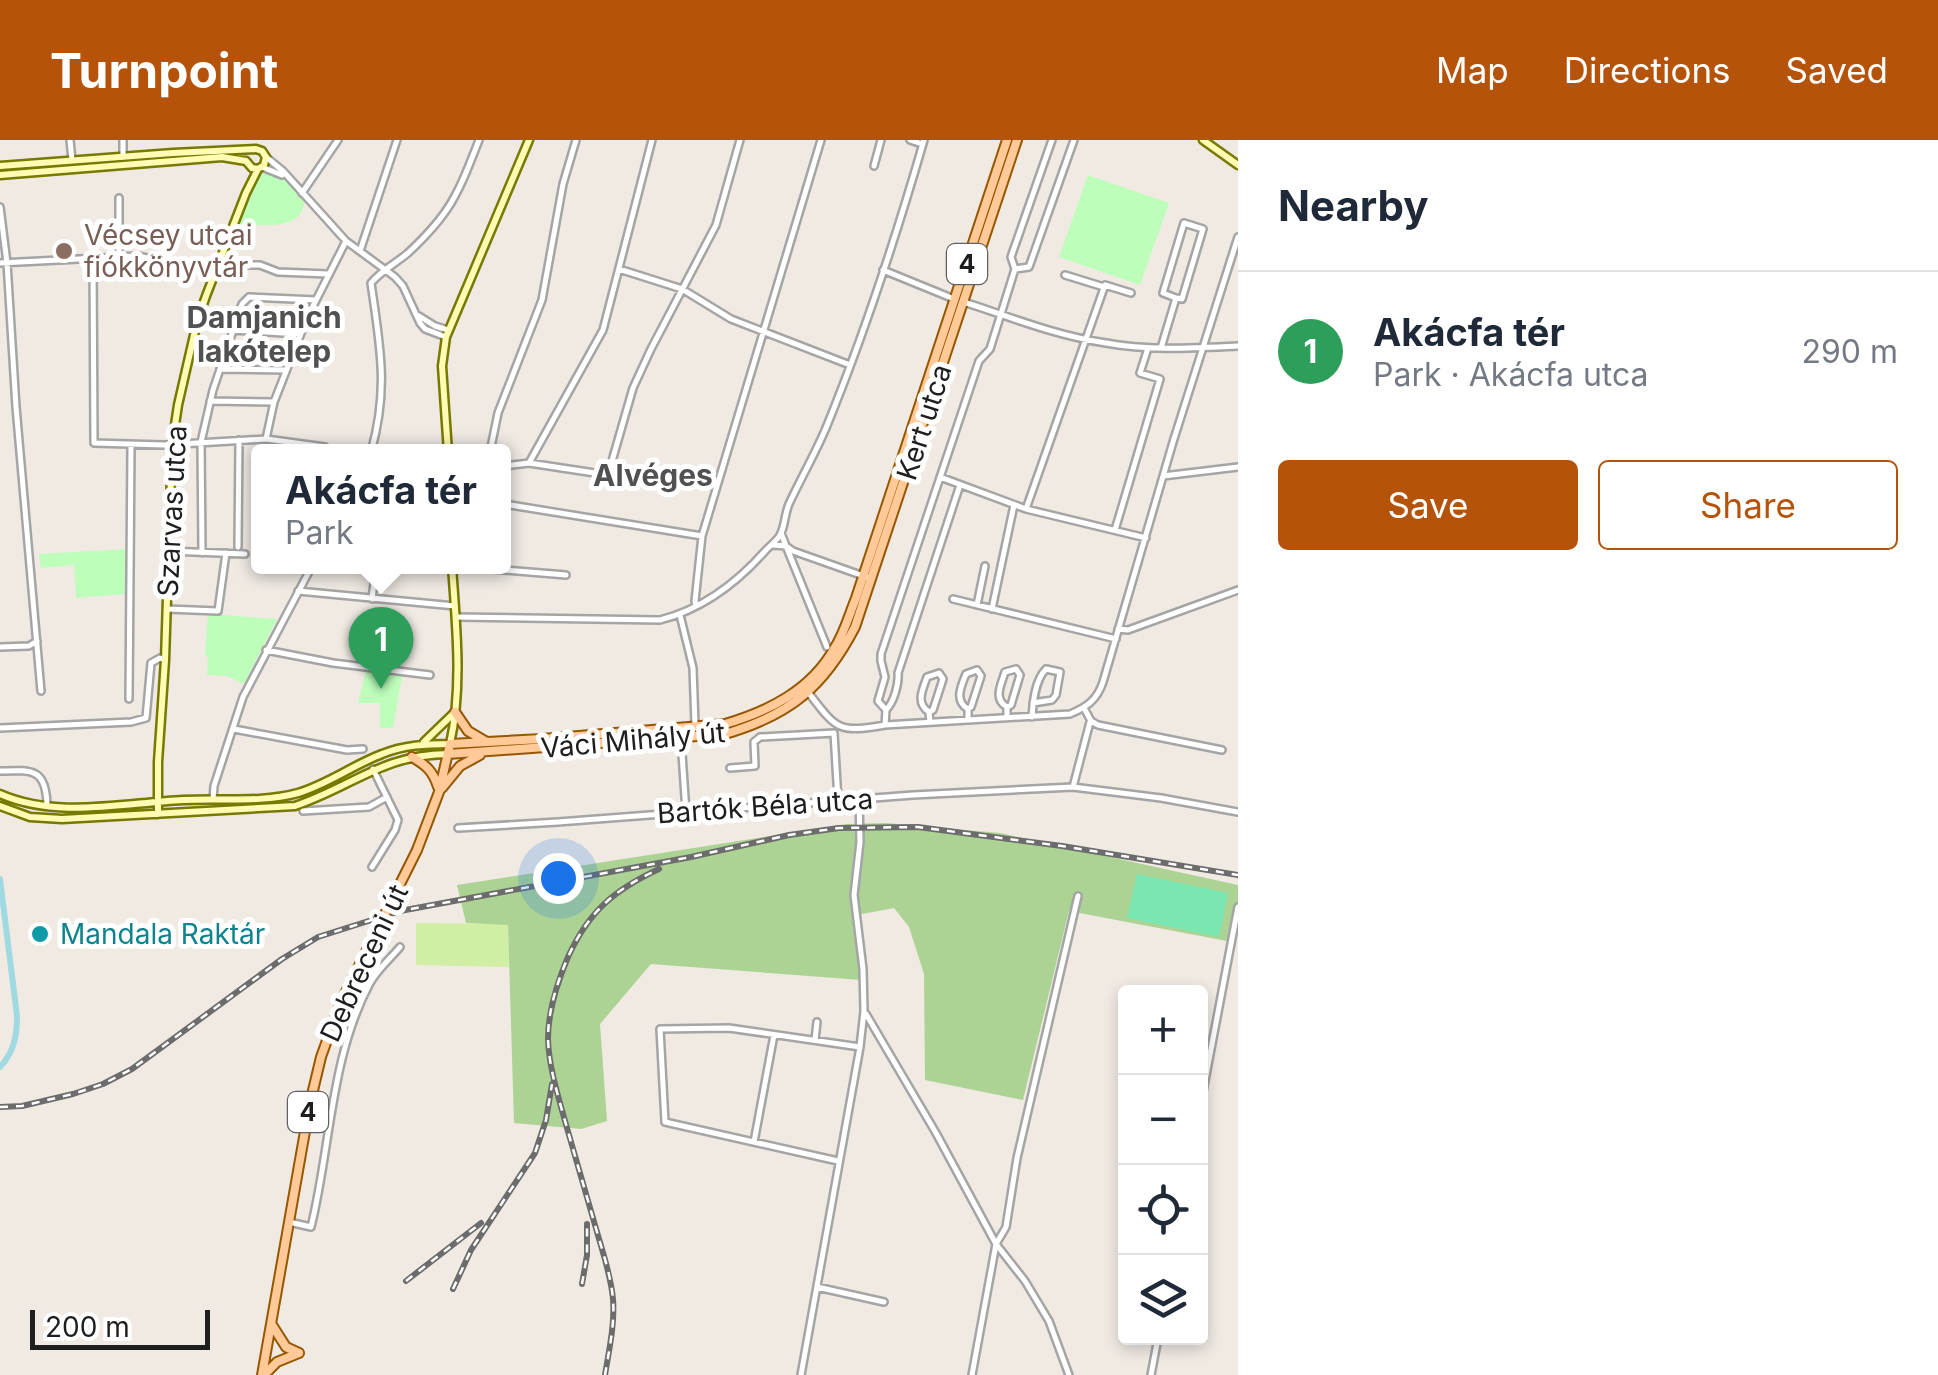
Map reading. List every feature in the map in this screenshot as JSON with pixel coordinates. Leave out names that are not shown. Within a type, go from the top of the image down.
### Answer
[{"type":"main road","name":"Kert utca","points":[[959,301],[1007,140]]},
{"type":"main road","name":"Kert utca","points":[[806,689],[834,649],[868,577],[1017,140]]},
{"type":"main road","name":"Váci Mihály út","points":[[489,747],[725,724],[754,716],[806,689]]},
{"type":"main road","name":"Váci Mihály út","points":[[449,749],[725,734],[780,714],[806,689]]},
{"type":"main road","points":[[455,712],[468,731],[489,747]]},
{"type":"main road","name":"Debreceni út","points":[[439,792],[460,766],[489,747]]},
{"type":"main road","name":"Debreceni út","points":[[263,1375],[316,1073],[340,1004],[417,850],[439,792],[449,749]]},
{"type":"main road","points":[[412,756],[434,774],[439,792]]},
{"type":"main road","points":[[263,1375],[277,1362],[299,1353],[286,1347],[271,1323]]},
{"type":"street","points":[[70,140],[72,160]]},
{"type":"street","points":[[123,140],[123,156]]},
{"type":"street","points":[[302,194],[338,140]]},
{"type":"street","points":[[360,252],[397,140]]},
{"type":"street","points":[[373,444],[383,395],[383,362],[371,282],[397,263],[448,212],[479,140]]},
{"type":"street","points":[[447,444],[442,366],[447,334],[529,140]]},
{"type":"street","points":[[492,444],[498,413],[542,300],[563,184],[576,140]]},
{"type":"street","points":[[530,463],[603,330],[652,140]]},
{"type":"street","points":[[511,465],[530,463],[608,474],[634,388],[716,224],[740,140]]},
{"type":"street","points":[[696,606],[702,536],[821,140]]},
{"type":"street","points":[[874,166],[881,140]]},
{"type":"street","points":[[456,616],[660,620],[680,615],[725,590],[748,570],[781,533],[789,505],[850,365],[923,142],[910,140]]},
{"type":"street","points":[[886,726],[886,710],[878,701],[885,676],[882,654],[980,361],[990,349],[1015,270],[1011,257],[1052,140]]},
{"type":"street","points":[[1015,270],[1029,267],[1074,140]]},
{"type":"street","points":[[1203,140],[1238,166]]},
{"type":"street","points":[[259,152],[262,141]]},
{"type":"street","points":[[0,166],[195,151],[259,152],[276,164],[346,240],[403,286],[426,329],[447,334]]},
{"type":"street","name":"Szarvas utca","points":[[158,814],[172,445],[178,405],[197,322],[246,194],[260,168],[259,152],[246,156],[246,194]]},
{"type":"street","points":[[0,175],[222,157],[274,170],[289,179]]},
{"type":"street","points":[[119,198],[120,256]]},
{"type":"street","points":[[0,207],[40,690]]},
{"type":"street","points":[[1184,223],[1204,229],[1182,300],[1176,298],[1163,293],[1184,223]]},
{"type":"street","points":[[730,768],[755,766],[754,742],[760,737],[1070,714],[1095,699],[1238,237]]},
{"type":"street","points":[[266,439],[274,402],[300,334],[346,240]]},
{"type":"street","points":[[3,263],[138,256],[215,273]]},
{"type":"street","points":[[93,257],[93,439],[97,444],[172,445],[239,439],[308,444]]},
{"type":"street","points":[[226,264],[328,274]]},
{"type":"street","points":[[619,269],[682,289],[731,319],[850,365]]},
{"type":"street","points":[[883,270],[959,301],[1086,339],[1148,348],[1238,346]]},
{"type":"street","points":[[1065,275],[1104,288]]},
{"type":"street","points":[[1026,509],[1105,285],[1131,293]]},
{"type":"street","points":[[202,552],[201,442],[210,401],[244,299],[249,296],[316,300]]},
{"type":"street","points":[[1162,348],[1176,298]]},
{"type":"street","points":[[233,330],[300,334]]},
{"type":"street","points":[[1115,530],[1160,378],[1140,373],[1148,348]]},
{"type":"street","points":[[220,368],[286,370]]},
{"type":"street","points":[[210,401],[274,402]]},
{"type":"street","points":[[238,547],[239,439]]},
{"type":"street","points":[[129,699],[131,445]]},
{"type":"street","points":[[1163,476],[1238,467]]},
{"type":"street","points":[[940,478],[1026,509],[1146,538]]},
{"type":"street","points":[[886,710],[960,485]]},
{"type":"street","points":[[511,505],[702,536]]},
{"type":"street","points":[[992,609],[1014,505]]},
{"type":"street","points":[[781,533],[827,647]]},
{"type":"street","points":[[770,545],[786,546],[868,577]]},
{"type":"street","points":[[168,552],[245,554]]},
{"type":"street","points":[[167,608],[218,611],[226,554]]},
{"type":"street","points":[[977,605],[985,566]]},
{"type":"street","points":[[511,571],[566,576]]},
{"type":"street","points":[[213,799],[244,697],[308,574]]},
{"type":"street","points":[[372,599],[375,574]]},
{"type":"street","name":"Debreceni út","points":[[449,749],[455,712],[454,574]]},
{"type":"street","points":[[1118,628],[1128,630],[1238,590]]},
{"type":"street","points":[[298,591],[455,606]]},
{"type":"street","points":[[953,599],[1116,639]]},
{"type":"street","points":[[680,615],[693,668],[696,728]]},
{"type":"street","points":[[0,648],[29,646],[37,641]]},
{"type":"street","points":[[266,650],[430,675]]},
{"type":"street","name":"Szarvas utca","points":[[0,728],[132,722],[146,718],[151,663],[164,660]]},
{"type":"street","points":[[884,669],[898,673]]},
{"type":"street","points":[[1016,669],[1020,675],[1007,707],[998,693],[1005,672],[1016,669]]},
{"type":"street","points":[[1032,717],[1033,703],[1041,674],[1046,669],[1060,672],[1052,700],[1033,703]]},
{"type":"street","points":[[968,709],[958,694],[966,674],[977,670],[981,676],[968,709],[968,720]]},
{"type":"street","points":[[930,712],[920,698],[927,677],[939,673],[943,679],[930,722]]},
{"type":"street","points":[[806,689],[835,729],[838,800]]},
{"type":"street","points":[[1007,707],[1008,718]]},
{"type":"street","points":[[1073,786],[1090,721],[1084,708]]},
{"type":"street","points":[[420,745],[455,712]]},
{"type":"street","points":[[1090,721],[1222,750]]},
{"type":"street","points":[[234,729],[347,750],[363,749]]},
{"type":"street","points":[[681,738],[686,812]]},
{"type":"street","points":[[0,794],[46,806],[264,798],[295,794],[404,747],[449,749]]},
{"type":"street","points":[[0,806],[46,819],[295,806],[373,769],[449,749]]},
{"type":"street","points":[[303,811],[369,807],[387,798],[373,769]]},
{"type":"street","points":[[0,771],[28,770],[39,775],[45,785],[46,806]]},
{"type":"street","name":"Bartók Béla utca","points":[[458,828],[1073,786],[1238,812]]},
{"type":"street","name":"Debreceni út","points":[[372,867],[398,820],[387,798]]},
{"type":"street","points":[[810,1375],[801,1374],[864,1011],[864,969],[854,896],[860,842],[859,800]]},
{"type":"street","points":[[972,1375],[996,1244],[1006,1227],[1017,1158],[1078,896]]},
{"type":"street","points":[[1206,1075],[1238,907]]},
{"type":"street","points":[[288,1222],[311,1227],[347,1042],[371,980],[400,946]]},
{"type":"street","points":[[864,1011],[936,1132],[996,1244],[1048,1321],[1069,1375]]},
{"type":"street","points":[[815,1040],[817,1022]]},
{"type":"street","points":[[839,1161],[665,1122],[660,1029],[729,1028],[860,1046]]},
{"type":"street","points":[[754,1142],[774,1035]]},
{"type":"street","points":[[817,1287],[884,1302]]},
{"type":"street","points":[[1151,1375],[1157,1345]]},
{"type":"green space","points":[[273,168],[304,198],[303,209],[291,221],[281,224],[237,225],[259,175]]},
{"type":"green space","points":[[1088,175],[1169,203],[1140,285],[1059,257]]},
{"type":"green space","points":[[129,549],[126,594],[76,598],[74,565],[41,568],[39,554]]},
{"type":"green space","points":[[208,614],[277,619],[244,684],[227,676],[207,675]]},
{"type":"green space","points":[[366,671],[402,676],[393,728],[380,728],[380,703],[358,703]]},
{"type":"green space","points":[[886,823],[1000,833],[1238,885],[1238,917],[1232,942],[1069,911],[1023,1100],[925,1080],[924,974],[909,927],[894,908],[857,915],[861,980],[651,964],[600,1024],[607,1121],[581,1129],[514,1123],[508,925],[466,923],[457,885],[847,824]]},
{"type":"green space","points":[[1137,874],[1228,893],[1219,937],[1127,918]]},
{"type":"green space","points":[[416,923],[508,924],[509,967],[416,965]]},
{"type":"waterway","points":[[0,879],[17,1016],[14,1043],[0,1067]]},
{"type":"railway","points":[[0,1107],[73,1094],[132,1069],[318,937],[400,911],[789,835],[839,828],[918,827],[1238,875]]},
{"type":"railway","points":[[605,1375],[612,1327],[612,1290],[555,1084],[548,1028],[568,957],[594,914],[616,894],[659,869]]},
{"type":"railway","points":[[453,1289],[471,1250],[535,1153],[552,1084]]},
{"type":"railway","points":[[406,1281],[481,1223]]},
{"type":"railway","points":[[582,1284],[587,1224]]},
{"type":"place","name":"Vécsey utcai fiókkönyvtár","points":[[64,251]]},
{"type":"place","name":"Akácfa tér","points":[[381,689]]},
{"type":"place","name":"Mandala Raktár","points":[[40,934]]},
{"type":"district","name":"Damjanich lakótelep","points":[[264,335]]},
{"type":"district","name":"Alvéges","points":[[653,476]]}]
